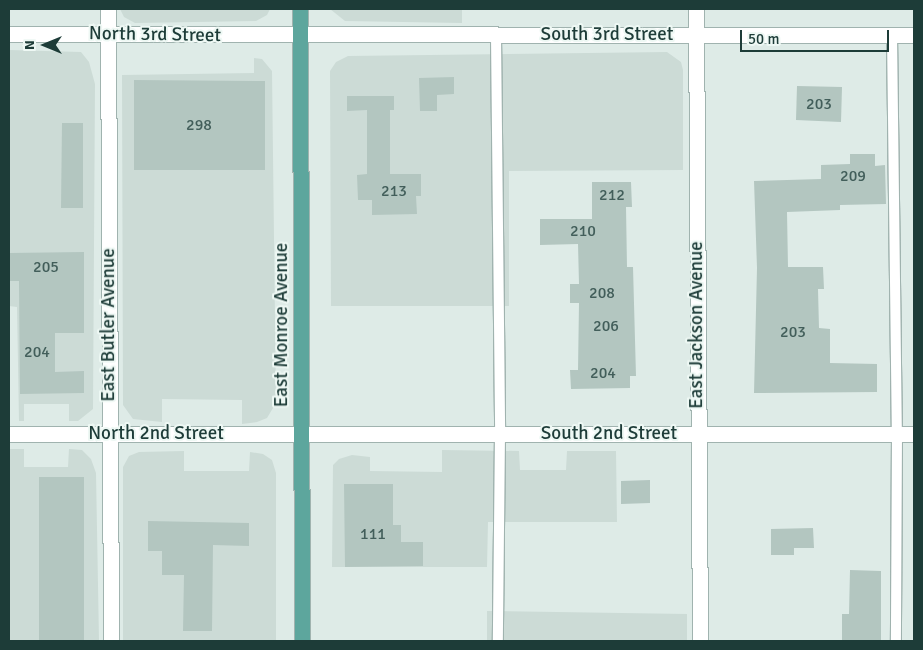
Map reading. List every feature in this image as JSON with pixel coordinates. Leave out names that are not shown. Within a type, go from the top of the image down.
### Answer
[{"type":"main road","name":"East Monroe Avenue","points":[[300,9],[303,435],[302,641]]},
{"type":"street","name":"East Butler Avenue","points":[[108,9],[111,641]]},
{"type":"street","name":"East Jackson Avenue","points":[[696,9],[700,641]]},
{"type":"street","name":"North 3rd Street","points":[[9,34],[301,36]]},
{"type":"street","name":"South 3rd Street","points":[[301,36],[914,35]]},
{"type":"street","name":"North 2nd Street","points":[[9,434],[303,435]]},
{"type":"street","name":"South 2nd Street","points":[[303,435],[914,434]]},
{"type":"lane","points":[[892,35],[897,434],[896,641]]},
{"type":"lane","points":[[496,36],[500,434],[498,641]]},
{"type":"shaded area","points":[[120,9],[270,9],[267,15],[256,21],[135,23],[124,17]]},
{"type":"shaded area","points":[[330,9],[462,9],[462,23],[345,21]]},
{"type":"shaded area","points":[[9,50],[81,52],[89,62],[95,84],[93,409],[78,421],[69,421],[69,404],[24,404],[24,421],[19,421],[17,307],[9,306]]},
{"type":"shaded area","points":[[667,52],[681,62],[683,70],[683,170],[509,171],[509,306],[331,306],[330,71],[336,62],[348,56]]},
{"type":"shaded area","points":[[254,58],[262,59],[272,71],[276,403],[267,418],[257,422],[242,424],[242,400],[162,399],[162,422],[133,419],[123,405],[122,75],[254,73]]},
{"type":"shaded area","points":[[9,449],[24,449],[24,467],[68,467],[69,449],[82,450],[91,459],[96,473],[99,641],[9,641]]},
{"type":"shaded area","points":[[442,450],[519,451],[520,470],[566,470],[567,451],[616,451],[617,522],[488,522],[487,567],[332,567],[333,465],[339,459],[352,455],[370,457],[370,471],[442,472]]},
{"type":"shaded area","points":[[184,451],[184,471],[249,471],[250,452],[263,454],[272,460],[276,473],[276,641],[123,641],[123,467],[129,456],[139,452]]},
{"type":"shaded area","points":[[487,611],[687,614],[687,641],[487,641]]},
{"type":"building","points":[[454,77],[454,94],[437,95],[437,111],[420,111],[419,78]]},
{"type":"building","points":[[134,80],[265,81],[265,170],[134,170]]},
{"type":"building","points":[[797,86],[842,87],[841,122],[796,120]]},
{"type":"building","points":[[347,96],[394,96],[394,110],[390,110],[390,174],[421,174],[421,196],[416,196],[417,214],[372,215],[372,200],[358,200],[357,175],[367,174],[367,110],[347,111]]},
{"type":"building","points":[[62,123],[83,123],[83,208],[61,208]]},
{"type":"building","points":[[850,154],[875,154],[875,166],[885,165],[886,204],[840,205],[840,210],[787,212],[788,267],[823,267],[824,289],[818,289],[819,328],[830,329],[830,363],[877,364],[877,392],[754,393],[757,268],[754,181],[821,179],[821,165],[850,164]]},
{"type":"building","points":[[592,182],[631,182],[632,207],[626,207],[627,267],[633,267],[636,376],[630,376],[630,388],[571,389],[570,370],[578,370],[579,303],[570,303],[570,284],[579,284],[578,244],[540,245],[540,219],[592,219]]},
{"type":"building","points":[[84,252],[84,333],[55,333],[55,372],[84,371],[84,393],[20,394],[19,281],[9,281],[9,253]]},
{"type":"building","points":[[39,477],[84,477],[84,641],[39,641]]},
{"type":"building","points":[[650,480],[650,503],[621,504],[621,481]]},
{"type":"building","points":[[344,484],[393,484],[393,525],[401,525],[401,542],[423,542],[423,566],[345,567]]},
{"type":"building","points":[[148,521],[249,523],[249,546],[213,545],[212,631],[183,631],[184,575],[162,575],[162,551],[148,551]]},
{"type":"building","points":[[813,528],[814,548],[794,548],[794,555],[771,555],[771,529]]},
{"type":"building","points":[[850,570],[881,571],[881,641],[842,641],[842,614],[849,614]]}]
